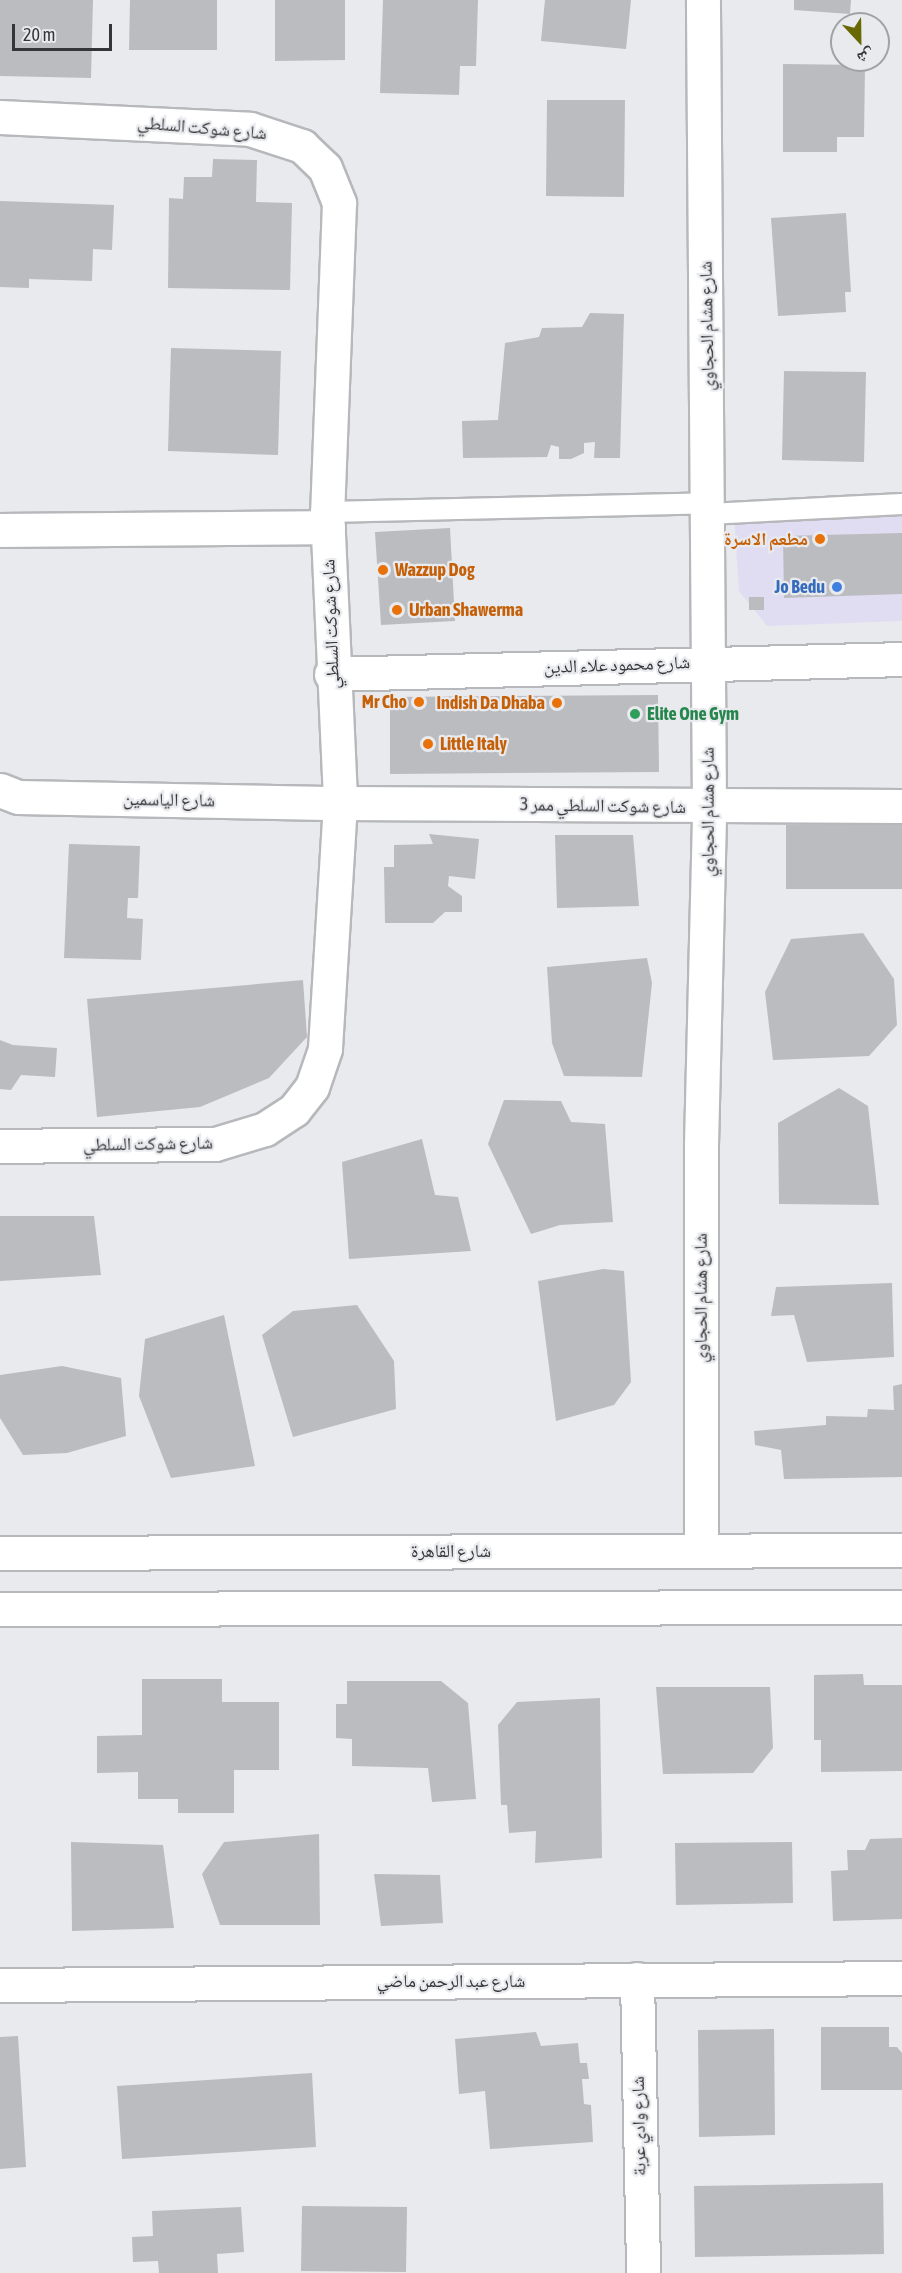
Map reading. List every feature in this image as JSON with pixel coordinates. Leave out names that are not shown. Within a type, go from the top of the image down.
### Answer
[{"type":"street","name":"شارع هشام الحجاوي","points":[[701,1548],[701,1144],[710,807],[707,662],[709,508],[704,1]]},
{"type":"street","name":"شارع شوكت السلطي","points":[[0,117],[250,129],[302,146],[325,168],[339,203],[327,519],[331,674],[340,803],[325,1049],[312,1087],[294,1110],[265,1129],[215,1144],[0,1146]]},
{"type":"street","points":[[0,530],[327,519]]},
{"type":"street","name":"شارع محمود علاء الدين","points":[[331,674],[707,662],[902,659]]},
{"type":"street","name":"شارع الياسمين","points":[[0,790],[18,797],[340,803]]},
{"type":"street","name":"شارع شوكت السلطي ممر 3","points":[[340,803],[710,807],[902,806]]},
{"type":"street","name":"شارع القاهرة","points":[[0,1553],[701,1548],[902,1550]]},
{"type":"street","points":[[0,1609],[902,1607]]},
{"type":"street","name":"شارع عبد الرحمن ماضي","points":[[0,1985],[902,1978]]},
{"type":"street","name":"شارع وادي عربة","points":[[638,1979],[643,2273]]},
{"type":"lane","points":[[327,519],[902,504]]},
{"type":"shaded area","points":[[902,509],[902,621],[767,626],[739,591],[734,515]]},
{"type":"building","points":[[0,0],[93,0],[91,78],[0,76]]},
{"type":"building","points":[[130,0],[217,0],[217,50],[129,50]]},
{"type":"building","points":[[275,0],[345,0],[345,60],[275,61]]},
{"type":"building","points":[[383,0],[478,0],[476,66],[460,66],[459,95],[380,93]]},
{"type":"building","points":[[545,0],[631,0],[626,49],[541,41]]},
{"type":"building","points":[[794,0],[851,0],[850,12],[794,10]]},
{"type":"building","points":[[783,64],[830,65],[830,72],[865,72],[864,137],[837,137],[837,152],[783,152]]},
{"type":"building","points":[[547,100],[625,100],[624,197],[546,196]]},
{"type":"building","points":[[213,159],[257,160],[256,202],[292,203],[290,290],[168,288],[169,198],[183,199],[184,177],[212,177]]},
{"type":"building","points":[[0,201],[114,205],[112,250],[93,249],[92,281],[29,279],[29,288],[0,287]]},
{"type":"building","points":[[846,213],[851,292],[845,292],[846,312],[778,316],[771,218]]},
{"type":"building","points":[[590,313],[624,314],[620,458],[594,458],[595,442],[584,443],[584,453],[571,459],[559,459],[559,447],[551,445],[547,457],[463,458],[462,421],[498,420],[505,343],[539,337],[542,328],[582,327]]},
{"type":"building","points":[[171,348],[281,351],[278,455],[168,451]]},
{"type":"building","points":[[784,371],[866,372],[864,462],[782,460]]},
{"type":"building","points":[[450,528],[455,621],[381,625],[375,532]]},
{"type":"building","points":[[902,533],[902,594],[784,598],[783,536]]},
{"type":"building","points":[[749,597],[764,597],[764,610],[749,610]]},
{"type":"building","points":[[658,695],[659,772],[390,774],[390,697]]},
{"type":"building","points":[[786,825],[902,825],[902,889],[786,889]]},
{"type":"building","points":[[429,834],[479,839],[475,879],[449,876],[448,886],[462,896],[462,912],[445,912],[433,923],[385,923],[384,867],[394,867],[394,845],[433,844]]},
{"type":"building","points":[[555,835],[633,835],[639,906],[557,908]]},
{"type":"building","points":[[69,844],[140,846],[138,898],[128,898],[127,918],[143,919],[141,960],[64,958]]},
{"type":"building","points":[[863,933],[894,979],[897,1025],[869,1056],[773,1060],[765,992],[791,939]]},
{"type":"building","points":[[647,958],[652,983],[642,1077],[564,1076],[552,1043],[547,967]]},
{"type":"building","points":[[303,980],[307,1037],[269,1078],[200,1107],[97,1117],[87,999]]},
{"type":"building","points":[[0,1040],[13,1045],[57,1048],[55,1077],[21,1075],[11,1090],[0,1089]]},
{"type":"building","points":[[839,1088],[868,1106],[879,1205],[779,1204],[778,1123]]},
{"type":"building","points":[[504,1100],[561,1101],[571,1122],[605,1124],[613,1222],[560,1225],[531,1234],[488,1144]]},
{"type":"building","points":[[422,1139],[435,1195],[458,1197],[471,1251],[349,1259],[342,1162]]},
{"type":"building","points":[[0,1216],[94,1216],[101,1275],[0,1281]]},
{"type":"building","points":[[603,1269],[624,1271],[631,1382],[614,1405],[556,1421],[538,1281]]},
{"type":"building","points":[[892,1283],[894,1357],[807,1362],[794,1315],[771,1316],[776,1287]]},
{"type":"building","points":[[357,1305],[394,1361],[396,1409],[293,1437],[262,1335],[293,1311]]},
{"type":"building","points":[[224,1315],[255,1466],[171,1478],[139,1396],[145,1339]]},
{"type":"building","points":[[62,1366],[121,1378],[126,1436],[67,1453],[23,1455],[0,1418],[0,1375]]},
{"type":"building","points":[[902,1384],[902,1477],[784,1479],[781,1450],[755,1445],[754,1431],[826,1425],[826,1416],[867,1417],[868,1409],[894,1410],[893,1386]]},
{"type":"building","points":[[863,1674],[864,1685],[902,1685],[902,1771],[821,1772],[821,1740],[814,1740],[814,1675]]},
{"type":"building","points":[[142,1679],[222,1679],[222,1702],[279,1702],[279,1770],[234,1770],[234,1813],[178,1813],[178,1799],[138,1799],[138,1772],[97,1773],[97,1736],[142,1735]]},
{"type":"building","points":[[347,1681],[441,1681],[468,1703],[476,1799],[432,1802],[428,1768],[352,1766],[352,1739],[336,1738],[336,1704],[347,1704]]},
{"type":"building","points":[[656,1687],[770,1687],[773,1748],[753,1773],[663,1774]]},
{"type":"building","points":[[600,1698],[602,1858],[535,1863],[536,1831],[509,1833],[507,1805],[501,1805],[498,1725],[517,1702]]},
{"type":"building","points":[[319,1834],[320,1925],[220,1925],[202,1874],[224,1842]]},
{"type":"building","points":[[902,1838],[902,1919],[833,1921],[831,1871],[848,1870],[847,1850],[865,1850],[870,1839]]},
{"type":"building","points":[[71,1842],[163,1845],[174,1928],[72,1931]]},
{"type":"building","points":[[792,1842],[793,1903],[676,1905],[675,1843]]},
{"type":"building","points":[[374,1874],[440,1875],[443,1923],[381,1926]]},
{"type":"building","points":[[821,2027],[889,2027],[889,2047],[897,2047],[902,2053],[902,2090],[821,2090]]},
{"type":"building","points":[[774,2029],[775,2135],[699,2137],[698,2030]]},
{"type":"building","points":[[536,2032],[541,2046],[578,2043],[580,2063],[587,2063],[589,2079],[582,2079],[584,2104],[591,2105],[593,2142],[490,2149],[485,2091],[459,2094],[455,2039]]},
{"type":"building","points":[[18,2036],[26,2167],[0,2169],[0,2037]]},
{"type":"building","points":[[312,2073],[316,2147],[122,2159],[117,2086]]},
{"type":"building","points":[[883,2183],[884,2254],[695,2257],[694,2186]]},
{"type":"building","points":[[302,2206],[407,2207],[406,2272],[301,2271]]},
{"type":"building","points":[[241,2207],[244,2252],[217,2254],[218,2273],[159,2273],[158,2261],[133,2262],[132,2237],[153,2236],[152,2211]]},
{"type":"place","name":"مطعم الاسرة","points":[[820,539]]},
{"type":"place","name":"Wazzup Dog","points":[[383,570]]},
{"type":"place","name":"Jo Bedu","points":[[837,587]]},
{"type":"place","name":"Urban Shawerma","points":[[397,610]]},
{"type":"place","name":"Mr Cho","points":[[419,702]]},
{"type":"place","name":"Indish Da Dhaba","points":[[557,703]]},
{"type":"place","name":"Elite One Gym","points":[[635,714]]},
{"type":"place","name":"Little Italy","points":[[428,744]]}]
